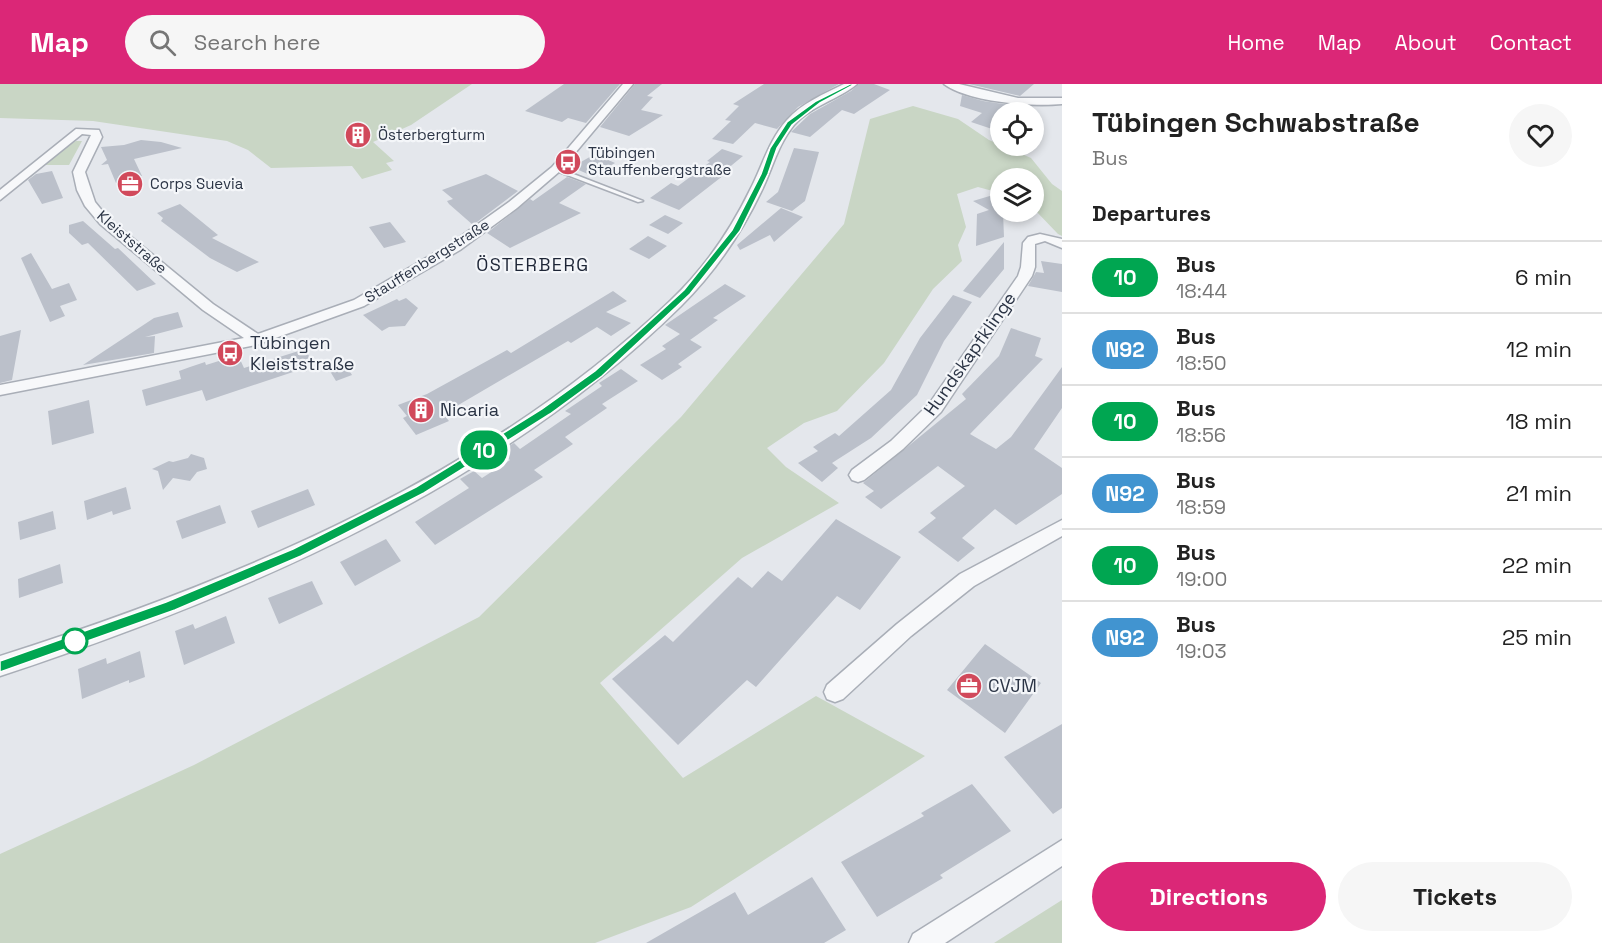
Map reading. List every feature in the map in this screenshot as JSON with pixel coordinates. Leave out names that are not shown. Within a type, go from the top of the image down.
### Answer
[{"type":"street","name":"Stauffenbergstraße","points":[[0,390],[119,369],[256,340],[359,303],[424,266],[513,205],[556,169],[628,84]]},
{"type":"street","points":[[0,666],[170,606],[297,552],[420,490],[546,412],[598,373],[687,292],[736,231],[764,174],[773,148],[789,124],[818,102],[852,84]]},
{"type":"street","points":[[949,84],[1007,100],[1032,103],[1062,101]]},
{"type":"street","name":"Kleiststraße","points":[[0,196],[80,131],[95,132],[97,137],[79,172],[89,203],[104,221],[208,307],[256,340]]},
{"type":"street","name":"Hundskapfklinge","points":[[858,475],[897,445],[935,408],[1025,276],[1031,240],[1042,237],[1062,244]]},
{"type":"street","points":[[835,692],[904,630],[952,591],[993,564],[1062,527]]},
{"type":"street","points":[[922,943],[1062,852]]},
{"type":"lane","points":[[556,169],[640,201]]},
{"type":"green space","points":[[0,84],[472,84],[411,125],[373,142],[394,161],[386,163],[392,170],[362,179],[352,166],[271,168],[248,150],[227,141],[93,121],[0,118]]},
{"type":"green space","points":[[913,106],[958,119],[990,140],[990,156],[1026,156],[1039,168],[990,168],[990,190],[978,187],[957,194],[966,227],[958,245],[962,261],[933,289],[884,363],[837,411],[804,423],[767,448],[786,467],[839,503],[742,558],[600,683],[683,778],[816,696],[925,756],[691,907],[595,943],[0,943],[0,854],[194,765],[479,617],[681,417],[844,224],[870,119]]},
{"type":"green space","points":[[76,141],[82,141],[69,165],[44,165],[57,153]]},
{"type":"green space","points":[[1044,174],[1062,191],[1062,236],[1044,219]]},
{"type":"green space","points":[[1062,900],[1062,943],[994,943]]},
{"type":"building","points":[[564,84],[620,84],[586,123],[568,118],[562,122],[525,111]]},
{"type":"building","points":[[635,84],[662,84],[647,96],[653,97],[641,110],[663,115],[629,136],[600,127]]},
{"type":"building","points":[[764,84],[839,84],[798,107],[777,129],[755,123],[733,144],[712,139],[731,121],[725,120],[739,106],[733,104]]},
{"type":"building","points":[[859,84],[874,84],[890,90],[854,114],[842,110],[810,137],[791,132],[810,114]]},
{"type":"building","points":[[969,84],[1034,84],[1020,96]]},
{"type":"building","points":[[962,95],[990,102],[990,128],[971,122],[982,113],[960,106]]},
{"type":"building","points":[[141,140],[161,142],[182,148],[134,159],[142,176],[116,183],[108,164],[101,165],[107,160],[101,147],[124,145]]},
{"type":"building","points":[[794,148],[819,152],[805,201],[792,211],[766,202],[778,192]]},
{"type":"building","points":[[722,149],[743,156],[721,174],[724,175],[679,210],[650,198],[671,183],[678,186],[710,162],[707,161]]},
{"type":"building","points":[[595,154],[615,163],[592,176],[572,167]]},
{"type":"building","points":[[52,171],[63,198],[42,204],[28,180],[36,174]]},
{"type":"building","points":[[486,174],[518,191],[473,225],[449,204],[447,201],[453,199],[442,190]]},
{"type":"building","points":[[567,177],[586,184],[559,203],[581,213],[510,248],[487,233],[530,199],[533,201]]},
{"type":"building","points":[[990,196],[990,222],[1003,222],[1004,237],[976,246],[977,214],[989,210],[973,201]]},
{"type":"building","points":[[180,204],[218,235],[212,238],[259,262],[237,272],[210,258],[161,221],[163,218],[157,213]]},
{"type":"building","points":[[781,208],[803,217],[774,242],[770,235],[740,250],[737,245]]},
{"type":"building","points":[[665,215],[683,223],[668,234],[649,225]]},
{"type":"building","points":[[83,221],[115,249],[118,248],[156,284],[137,291],[88,243],[82,245],[69,233],[69,225]]},
{"type":"building","points":[[390,222],[406,242],[384,248],[369,227]]},
{"type":"building","points":[[648,236],[667,246],[649,259],[629,249]]},
{"type":"building","points":[[1004,242],[1004,269],[980,298],[963,291]]},
{"type":"building","points":[[31,253],[52,289],[69,283],[77,300],[60,306],[65,316],[50,322],[21,258]]},
{"type":"building","points":[[1041,261],[1062,264],[1062,292],[1028,286],[1036,272],[1044,273]]},
{"type":"building","points":[[725,284],[746,296],[713,318],[718,320],[690,340],[702,347],[678,364],[682,367],[662,380],[640,365],[666,349],[662,346],[680,334],[665,325]]},
{"type":"building","points":[[613,291],[627,301],[606,312],[631,323],[611,336],[597,327],[571,343],[568,341],[443,414],[449,421],[416,435],[403,418],[407,416],[398,405],[427,394],[507,350],[511,353]]},
{"type":"building","points":[[953,295],[972,302],[944,341],[917,395],[871,438],[832,463],[838,468],[822,482],[798,463],[818,451],[813,447],[835,433],[839,436],[891,390],[920,338]]},
{"type":"building","points":[[406,298],[418,308],[405,326],[389,327],[382,331],[363,315],[397,299],[399,301]]},
{"type":"building","points":[[178,312],[183,327],[145,337],[155,336],[154,353],[83,365],[154,318]]},
{"type":"building","points":[[1011,328],[1041,338],[1035,356],[1043,359],[970,434],[996,449],[1011,437],[1062,367],[1062,408],[1034,449],[1062,468],[1062,494],[1016,525],[995,509],[962,538],[975,548],[958,562],[918,532],[936,518],[930,513],[965,486],[938,466],[881,509],[865,497],[874,491],[863,483],[966,399],[962,394],[999,356]]},
{"type":"building","points":[[21,330],[12,380],[0,383],[0,336]]},
{"type":"building","points":[[305,349],[314,365],[306,372],[299,370],[206,401],[202,390],[146,406],[142,390],[181,379],[179,371],[190,367],[205,362],[206,365],[238,355],[244,368]]},
{"type":"building","points":[[341,357],[352,375],[336,381],[325,363]]},
{"type":"building","points":[[621,369],[638,381],[602,404],[607,408],[565,437],[573,444],[534,470],[543,477],[435,545],[415,522],[469,488],[460,479],[474,471],[482,478],[510,460],[500,452],[514,443],[520,449],[571,414],[565,411],[602,386],[599,383]]},
{"type":"building","points":[[89,400],[94,433],[52,445],[48,411]]},
{"type":"building","points":[[191,454],[204,458],[207,469],[197,472],[190,481],[173,478],[163,490],[158,471],[152,469],[169,461],[188,458]]},
{"type":"building","points":[[126,487],[131,509],[113,515],[112,511],[87,520],[84,501]]},
{"type":"building","points":[[308,489],[315,505],[258,528],[251,511]]},
{"type":"building","points":[[220,505],[226,523],[182,539],[176,521]]},
{"type":"building","points":[[53,511],[56,529],[20,540],[18,522]]},
{"type":"building","points":[[836,519],[901,557],[860,610],[837,596],[756,687],[747,680],[678,745],[612,679],[665,635],[673,642],[738,577],[752,588],[768,571],[782,581]]},
{"type":"building","points":[[386,539],[401,561],[355,586],[340,562]]},
{"type":"building","points":[[60,564],[63,583],[19,598],[18,579]]},
{"type":"building","points":[[312,581],[323,604],[279,624],[268,598]]},
{"type":"building","points":[[226,616],[235,643],[184,665],[175,631],[193,624],[195,629]]},
{"type":"building","points":[[985,644],[1041,683],[1005,733],[947,690]]},
{"type":"building","points":[[140,651],[145,677],[129,683],[129,680],[82,699],[78,669],[106,658],[107,664]]},
{"type":"building","points":[[1062,724],[1062,808],[1053,814],[1004,757]]},
{"type":"building","points":[[972,784],[1011,831],[940,875],[943,878],[877,917],[841,862],[924,816],[921,813]]},
{"type":"building","points":[[812,877],[846,930],[824,943],[646,943],[735,892],[748,915]]},
{"type":"bus line","name":"10","points":[[0,666],[170,606],[297,552],[420,490],[546,412],[598,373],[687,292],[736,231],[764,174],[773,148],[789,124],[805,110],[852,84]]},
{"type":"place","name":"Österbergturm","points":[[358,135]]},
{"type":"place","name":"Tübingen Stauffenbergstraße","points":[[568,162]]},
{"type":"place","name":"Corps Suevia","points":[[130,184]]},
{"type":"place","name":"Tübingen Kleiststraße","points":[[230,353]]},
{"type":"place","name":"Nicaria","points":[[421,410]]},
{"type":"place","name":"CVJM","points":[[969,686]]},
{"type":"district","name":"ÖSTERBERG","points":[[533,265]]}]
